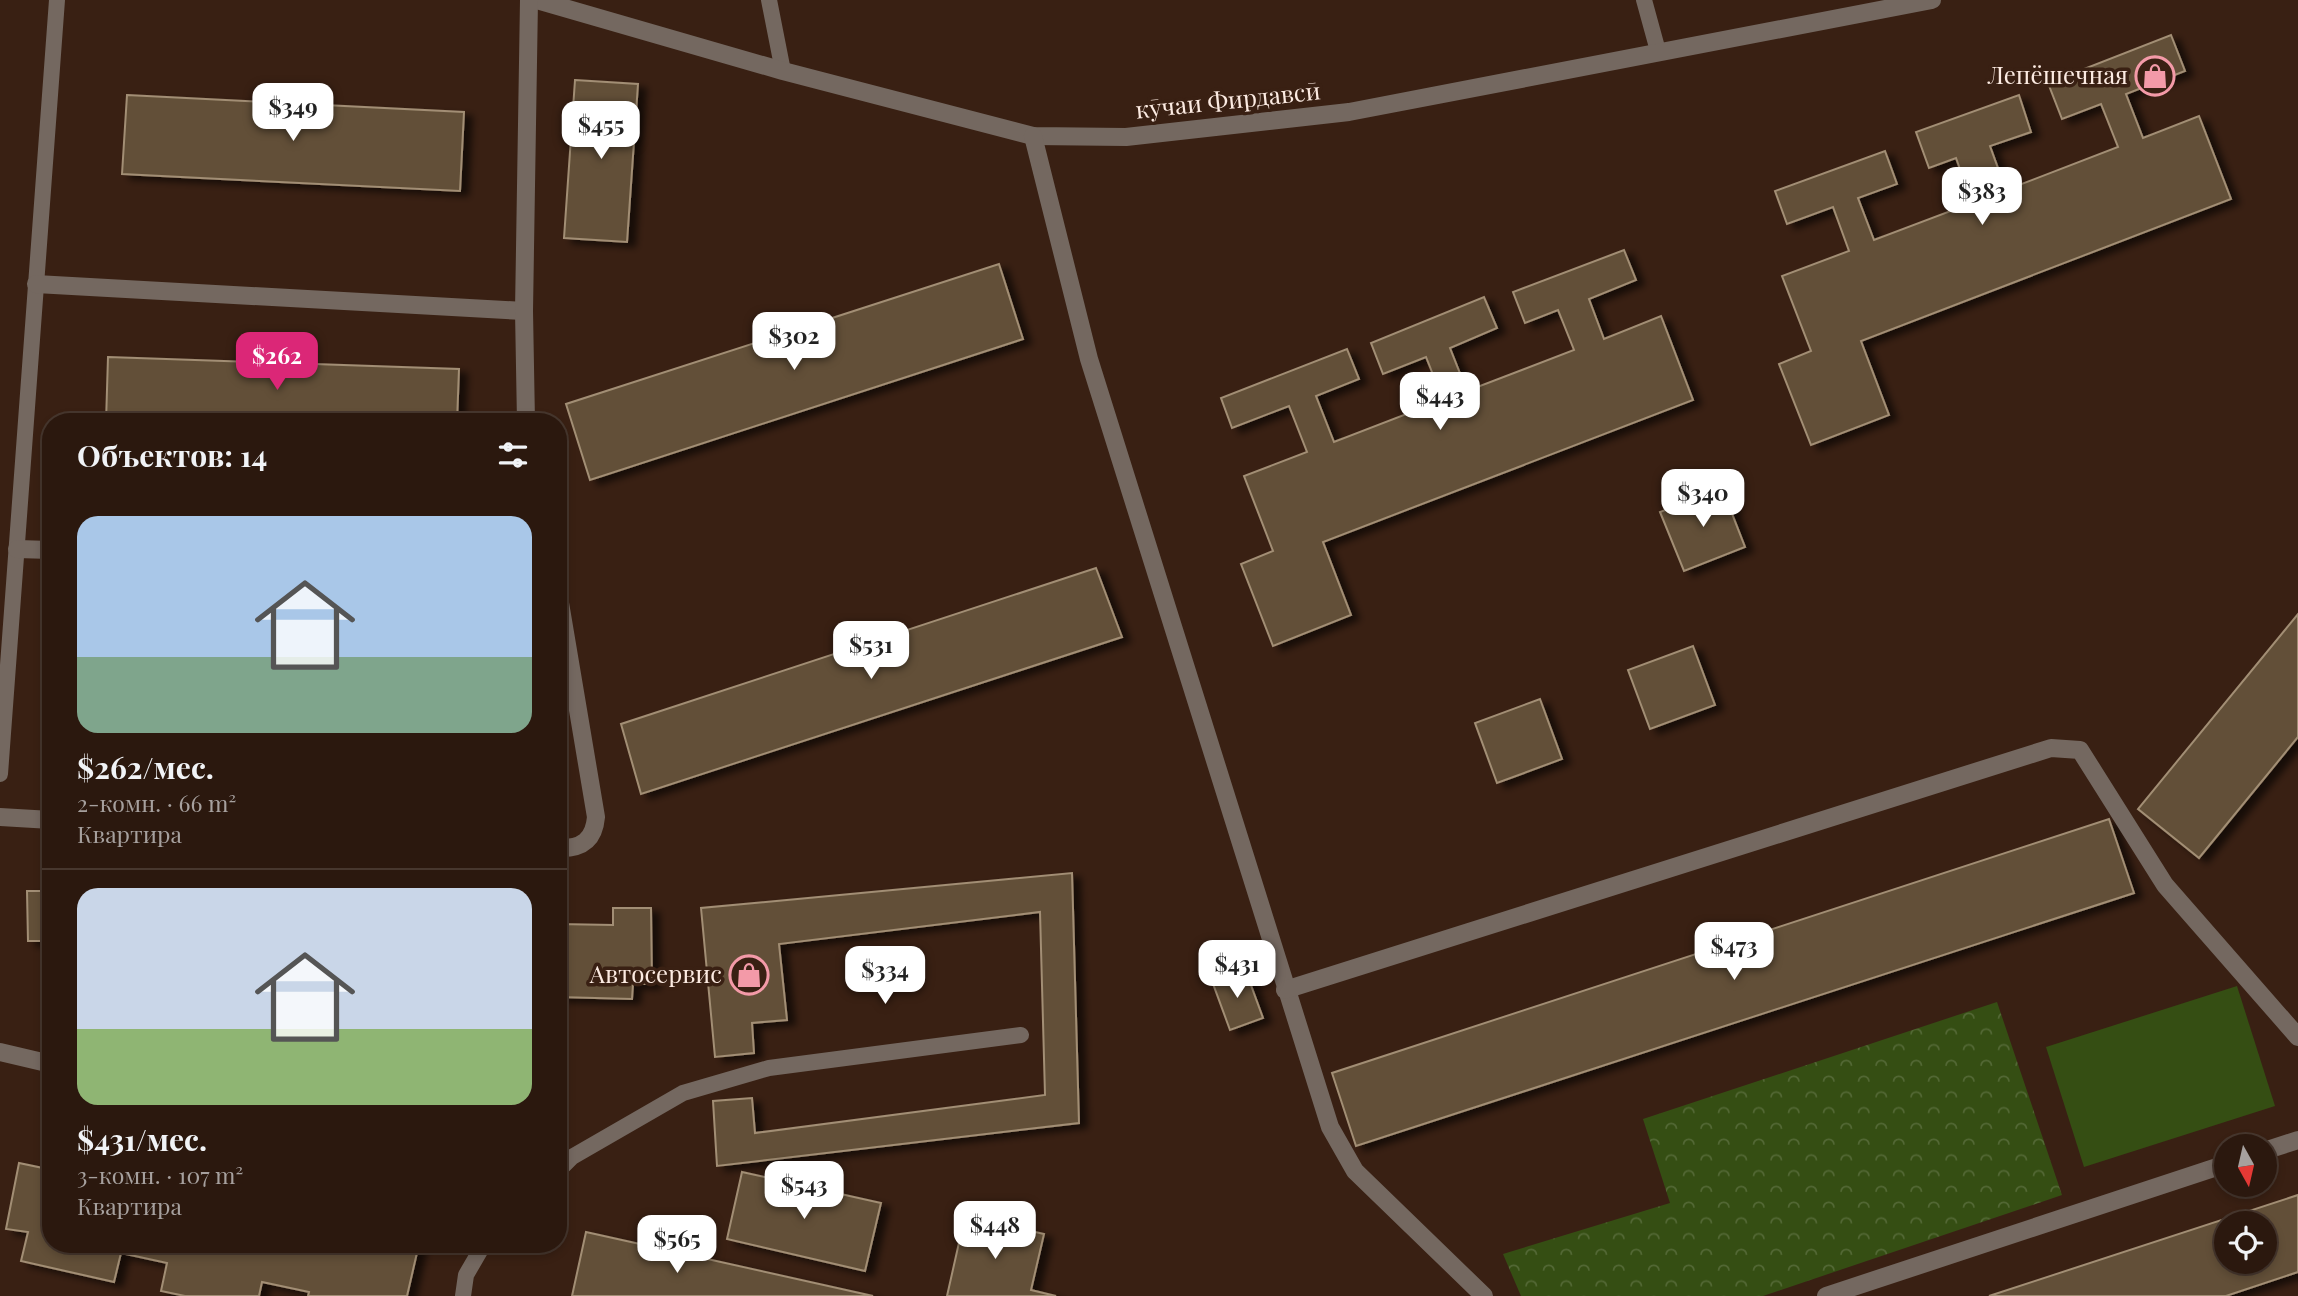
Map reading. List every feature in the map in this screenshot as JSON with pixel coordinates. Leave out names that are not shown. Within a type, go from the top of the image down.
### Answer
[{"type":"street","points":[[526,413],[524,312],[529,0]]},
{"type":"street","name":"кӯчаи Фирдавсӣ","points":[[537,0],[783,71],[1033,136],[1126,137],[1349,112],[1933,0]]},
{"type":"street","points":[[1033,136],[1089,359],[1284,990],[1329,1126],[1355,1171],[1484,1296]]},
{"type":"street","points":[[36,284],[524,312]]},
{"type":"street","points":[[17,549],[42,550]]},
{"type":"street","points":[[567,645],[596,817],[594,833],[588,842],[567,849]]},
{"type":"street","points":[[1284,990],[2052,748],[2080,750],[2165,885],[2298,1037]]},
{"type":"street","points":[[0,817],[42,819]]},
{"type":"street","points":[[0,1052],[42,1062]]},
{"type":"street","points":[[2277,1147],[2298,1140]]},
{"type":"street","points":[[1826,1296],[2214,1168]]},
{"type":"lane","points":[[0,774],[57,0]]},
{"type":"lane","points":[[769,0],[783,71]]},
{"type":"lane","points":[[1644,0],[1658,51]]},
{"type":"lane","points":[[567,1162],[683,1093],[769,1068],[1021,1035]]},
{"type":"lane","points":[[463,1296],[466,1275],[479,1253]]},
{"type":"green space","points":[[2237,986],[2275,1106],[2084,1167],[2046,1047]]},
{"type":"green space","points":[[1997,1002],[2062,1195],[1763,1296],[1521,1296],[1503,1254],[1670,1203],[1643,1119]]},
{"type":"building","points":[[2171,35],[2185,71],[2126,94],[2143,138],[2199,116],[2231,199],[1861,341],[1889,415],[1811,445],[1779,364],[1811,351],[1782,276],[1849,251],[1833,207],[1787,224],[1775,191],[1885,151],[1897,184],[1858,198],[1874,240],[1972,203],[1956,158],[1929,168],[1916,132],[2019,95],[2031,132],[1990,146],[2006,190],[2118,147],[2101,104],[2062,119],[2048,83]]},
{"type":"building","points":[[575,80],[638,84],[627,242],[564,238]]},
{"type":"building","points":[[127,95],[464,112],[460,191],[122,174]]},
{"type":"building","points":[[1624,250],[1636,280],[1589,299],[1604,339],[1661,316],[1693,400],[1323,542],[1351,615],[1273,646],[1241,564],[1273,551],[1244,476],[1307,452],[1289,406],[1232,428],[1221,398],[1347,349],[1359,379],[1316,396],[1334,442],[1443,400],[1426,357],[1383,374],[1371,343],[1484,297],[1497,328],[1450,348],[1467,391],[1574,350],[1558,310],[1525,323],[1513,292]]},
{"type":"building","points":[[999,264],[1023,339],[590,480],[566,404]]},
{"type":"building","points":[[108,357],[459,369],[457,413],[106,413]]},
{"type":"building","points":[[1722,488],[1745,547],[1684,571],[1660,512]]},
{"type":"building","points":[[1096,568],[1122,637],[641,794],[621,724]]},
{"type":"building","points":[[2298,614],[2298,737],[2199,858],[2138,809]]},
{"type":"building","points":[[1693,646],[1715,705],[1650,729],[1628,670]]},
{"type":"building","points":[[1540,699],[1562,759],[1497,783],[1475,723]]},
{"type":"building","points":[[2109,819],[2134,893],[1356,1146],[1332,1073]]},
{"type":"building","points":[[1072,873],[1079,1123],[717,1166],[713,1101],[752,1098],[755,1133],[1045,1095],[1040,912],[779,944],[787,1020],[752,1023],[754,1053],[715,1057],[701,908]]},
{"type":"building","points":[[27,891],[42,891],[42,941],[28,941]]},
{"type":"building","points":[[613,908],[651,908],[652,984],[633,984],[632,999],[567,997],[567,924],[613,925]]},
{"type":"building","points":[[1245,969],[1263,1018],[1230,1030],[1212,981]]},
{"type":"building","points":[[19,1163],[42,1168],[42,1253],[121,1253],[114,1282],[21,1261],[28,1232],[6,1229]]},
{"type":"building","points":[[742,1172],[881,1203],[865,1271],[727,1239]]},
{"type":"building","points":[[2298,1195],[2298,1272],[2226,1296],[1989,1296],[2214,1222],[2214,1274],[2277,1274],[2277,1211],[2249,1211]]},
{"type":"building","points":[[965,1216],[1044,1234],[1031,1290],[1056,1296],[947,1296]]},
{"type":"building","points":[[586,1232],[873,1296],[572,1296]]},
{"type":"building","points":[[121,1253],[417,1253],[407,1296],[308,1296],[309,1292],[262,1282],[259,1296],[185,1296],[161,1291],[167,1263]]},
{"type":"place","name":"Лепёшечная","points":[[2155,76]]},
{"type":"place","name":"Автосервис","points":[[749,975]]}]
